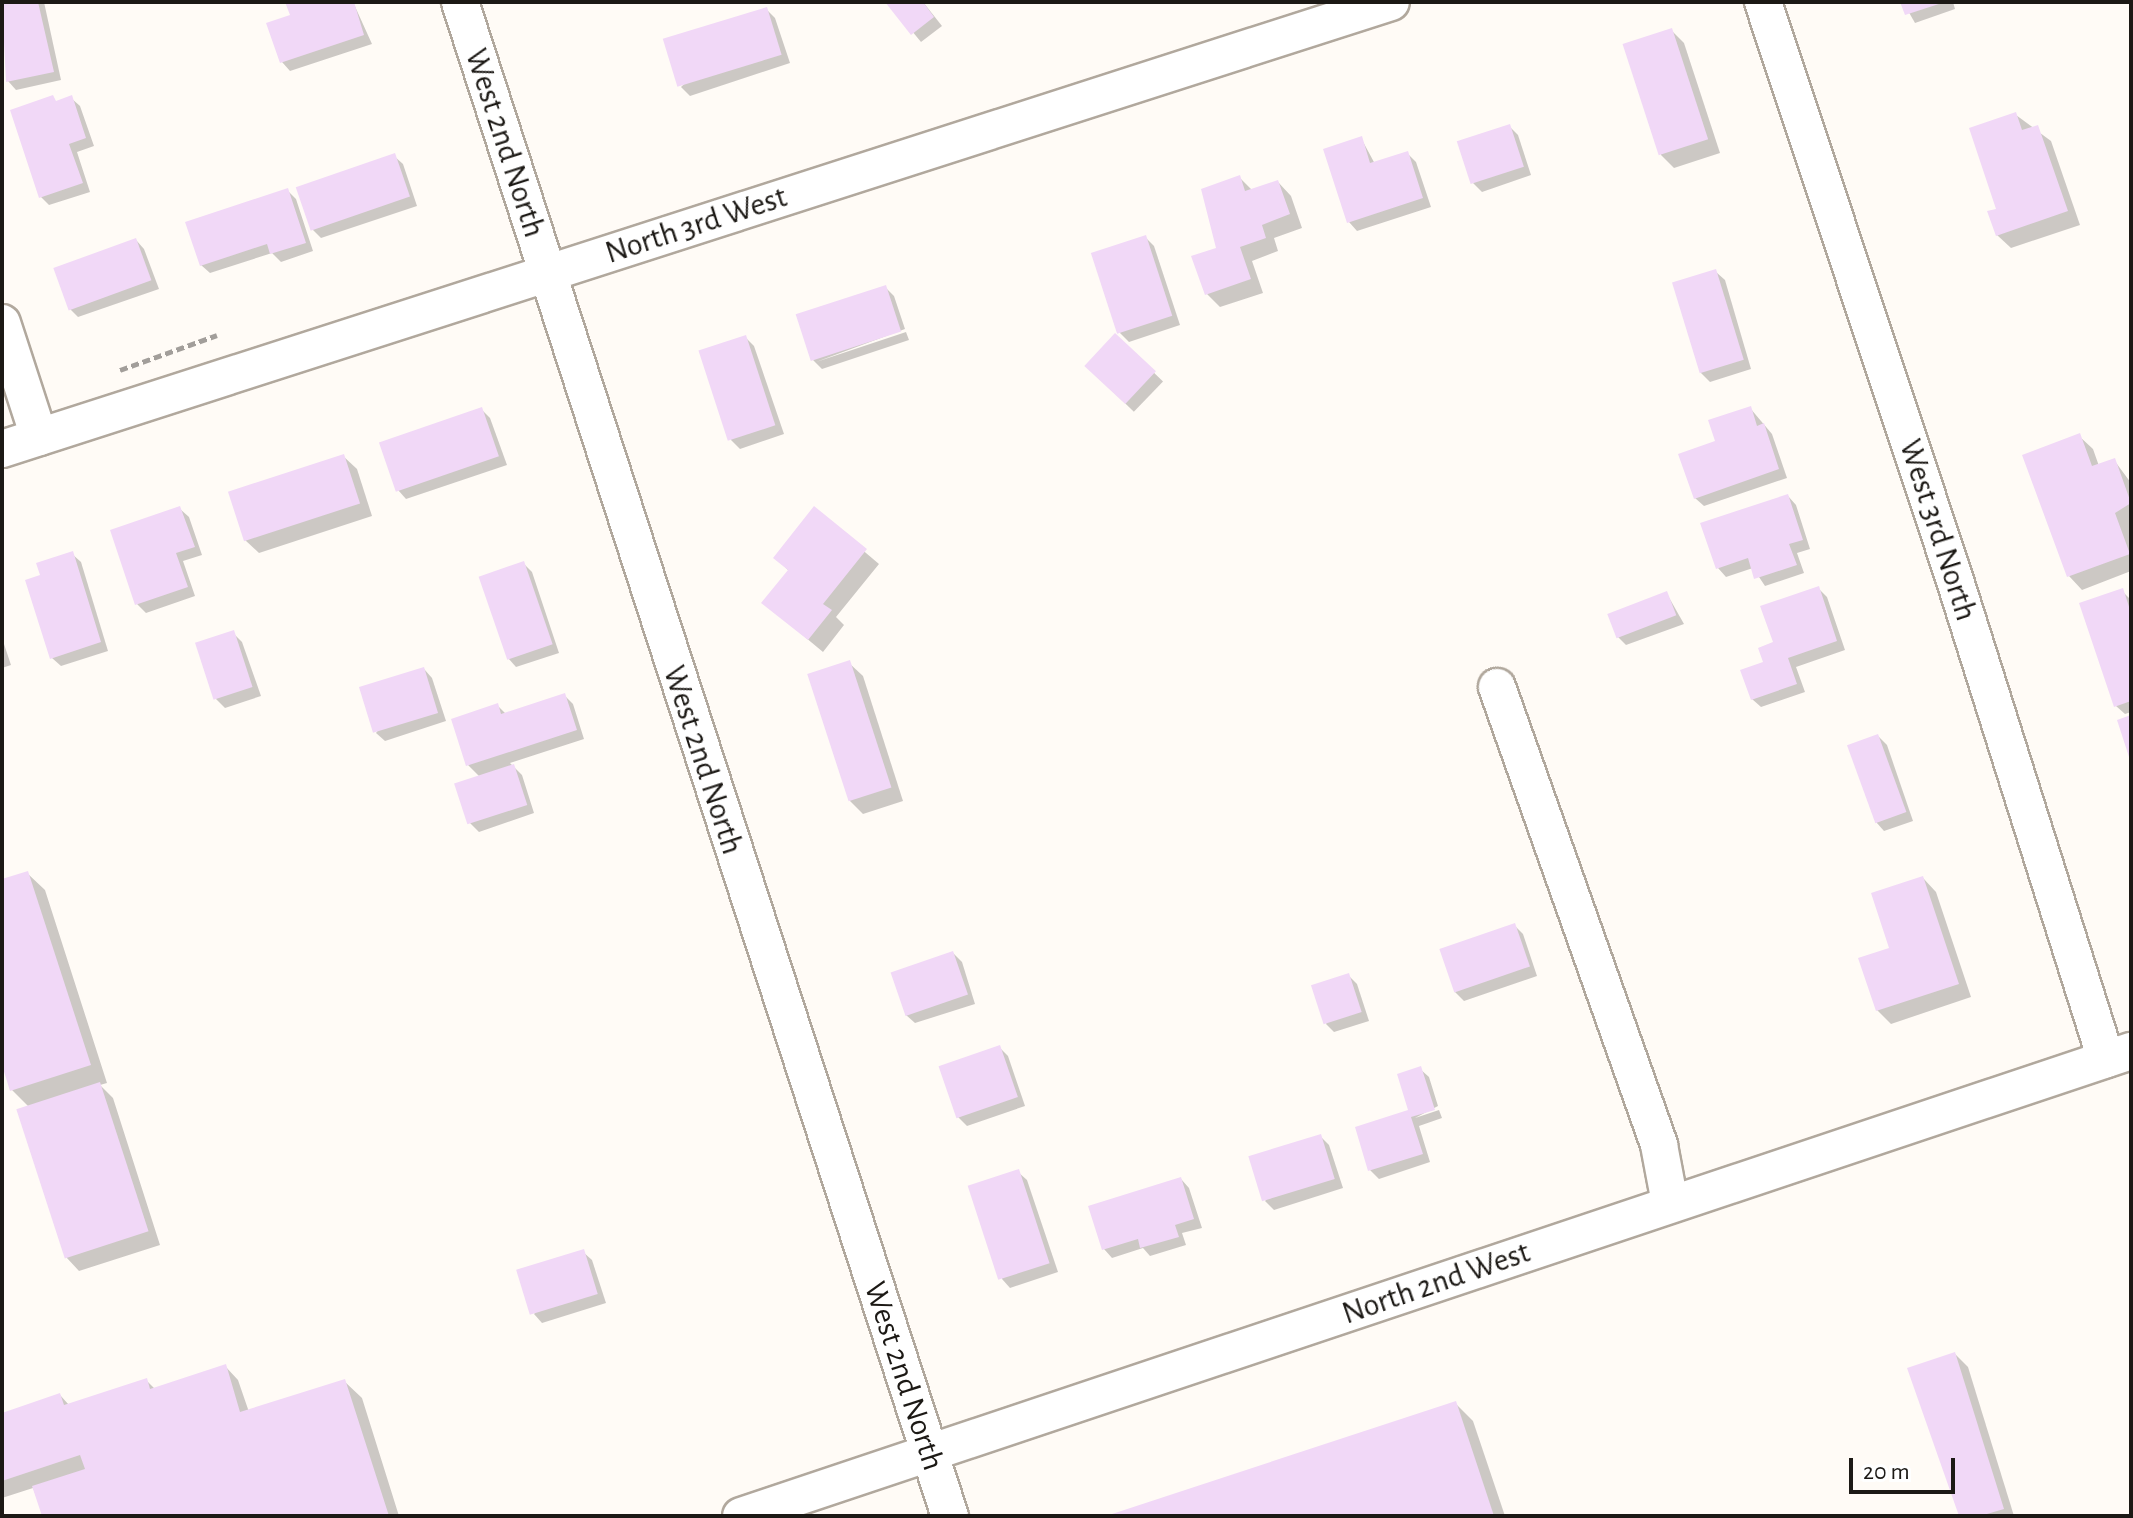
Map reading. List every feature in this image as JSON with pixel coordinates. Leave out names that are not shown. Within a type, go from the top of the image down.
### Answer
[{"type":"street","name":"West 2nd North","points":[[460,2],[950,1516]]},
{"type":"street","name":"North 3rd West","points":[[2,449],[1391,2]]},
{"type":"street","name":"West 3rd North","points":[[1763,2],[1952,571],[2118,1055]]},
{"type":"street","points":[[2,323],[39,437]]},
{"type":"street","points":[[1497,687],[1659,1145],[1670,1203]]},
{"type":"street","name":"North 2nd West","points":[[741,1516],[931,1455],[1670,1203],[2118,1055]]},
{"type":"path","points":[[109,374],[217,335]]},
{"type":"building","points":[[2,2],[38,2],[54,72],[6,82]]},
{"type":"building","points":[[285,2],[354,2],[364,35],[280,63],[266,23],[290,15]]},
{"type":"building","points":[[885,2],[923,2],[934,17],[911,35]]},
{"type":"building","points":[[1900,2],[1942,2],[1942,3],[1905,15]]},
{"type":"building","points":[[767,7],[782,55],[677,87],[663,39]]},
{"type":"building","points":[[1672,28],[1708,139],[1659,155],[1623,44]]},
{"type":"building","points":[[53,95],[56,101],[72,95],[86,138],[69,144],[83,183],[39,198],[10,110]]},
{"type":"building","points":[[2016,112],[2022,130],[2038,125],[2068,211],[1996,236],[1987,211],[1996,209],[1969,128]]},
{"type":"building","points":[[1510,124],[1524,167],[1471,184],[1457,141]]},
{"type":"building","points":[[1362,136],[1370,163],[1408,151],[1423,198],[1347,223],[1323,149]]},
{"type":"building","points":[[395,153],[410,196],[311,231],[296,187]]},
{"type":"building","points":[[1240,175],[1245,191],[1278,180],[1290,214],[1262,225],[1266,238],[1240,247],[1251,279],[1205,295],[1191,256],[1216,248],[1201,189]]},
{"type":"building","points":[[288,188],[306,243],[270,254],[267,244],[200,266],[185,222]]},
{"type":"building","points":[[1146,235],[1172,316],[1117,334],[1091,253]]},
{"type":"building","points":[[136,238],[151,280],[69,310],[53,268]]},
{"type":"building","points":[[1716,269],[1744,360],[1700,373],[1672,282]]},
{"type":"building","points":[[886,285],[901,332],[811,361],[796,314]]},
{"type":"building","points":[[1115,333],[1156,371],[1125,404],[1084,366]]},
{"type":"building","points":[[746,335],[775,425],[728,441],[698,350]]},
{"type":"building","points":[[1751,406],[1757,426],[1764,423],[1779,469],[1694,499],[1678,454],[1715,441],[1708,420]]},
{"type":"building","points":[[482,407],[499,456],[396,492],[379,442]]},
{"type":"building","points":[[2080,433],[2092,466],[2115,458],[2131,503],[2115,513],[2130,554],[2067,577],[2022,455]]},
{"type":"building","points":[[344,454],[360,503],[244,541],[228,492]]},
{"type":"building","points":[[1788,494],[1803,540],[1789,544],[1797,565],[1754,579],[1748,558],[1716,569],[1700,523]]},
{"type":"building","points":[[180,506],[195,547],[176,553],[188,587],[135,605],[110,530]]},
{"type":"building","points":[[814,506],[867,549],[823,604],[832,610],[808,640],[761,603],[788,570],[773,558]]},
{"type":"building","points":[[73,551],[101,642],[50,659],[25,580],[40,575],[36,563]]},
{"type":"building","points":[[524,561],[553,644],[507,660],[479,577]]},
{"type":"building","points":[[1819,586],[1837,641],[1788,658],[1797,684],[1751,700],[1740,670],[1763,662],[1758,648],[1773,642],[1760,606]]},
{"type":"building","points":[[2123,588],[2131,613],[2131,701],[2114,707],[2079,603]]},
{"type":"building","points":[[1667,591],[1676,615],[1617,638],[1607,614]]},
{"type":"building","points":[[234,630],[253,687],[214,700],[195,643]]},
{"type":"building","points":[[850,660],[891,787],[849,801],[807,674]]},
{"type":"building","points":[[424,667],[438,713],[373,733],[359,687]]},
{"type":"building","points":[[565,693],[577,730],[466,766],[451,719],[498,703],[501,714]]},
{"type":"building","points":[[2131,715],[2131,760],[2130,760],[2117,720]]},
{"type":"building","points":[[1878,734],[1906,812],[1875,823],[1847,745]]},
{"type":"building","points":[[514,764],[527,805],[467,824],[454,783]]},
{"type":"building","points":[[28,871],[91,1065],[10,1091],[2,1065],[2,879]]},
{"type":"building","points":[[1923,876],[1959,984],[1876,1011],[1858,958],[1889,948],[1871,893]]},
{"type":"building","points":[[1515,923],[1530,966],[1454,993],[1439,949]]},
{"type":"building","points":[[953,951],[968,994],[906,1016],[891,972]]},
{"type":"building","points":[[1349,973],[1362,1012],[1324,1024],[1311,985]]},
{"type":"building","points":[[1000,1045],[1018,1097],[956,1118],[939,1066]]},
{"type":"building","points":[[1421,1066],[1435,1110],[1411,1117],[1423,1154],[1368,1171],[1355,1127],[1408,1110],[1397,1074]]},
{"type":"building","points":[[100,1082],[149,1231],[65,1259],[16,1109]]},
{"type":"building","points":[[1321,1134],[1335,1179],[1262,1201],[1248,1156]]},
{"type":"building","points":[[1019,1169],[1050,1263],[998,1280],[968,1186]]},
{"type":"building","points":[[1181,1177],[1194,1219],[1175,1225],[1179,1237],[1140,1248],[1138,1239],[1102,1250],[1088,1206]]},
{"type":"building","points":[[584,1249],[598,1294],[530,1315],[516,1270]]},
{"type":"building","points":[[1955,1352],[2004,1509],[1980,1516],[1959,1516],[1907,1368]]},
{"type":"building","points":[[226,1364],[240,1412],[345,1379],[389,1516],[42,1516],[32,1486],[85,1469],[80,1455],[2,1481],[2,1413],[60,1393],[64,1405],[147,1378],[150,1389]]},
{"type":"building","points":[[1456,1401],[1494,1516],[1109,1515]]}]
